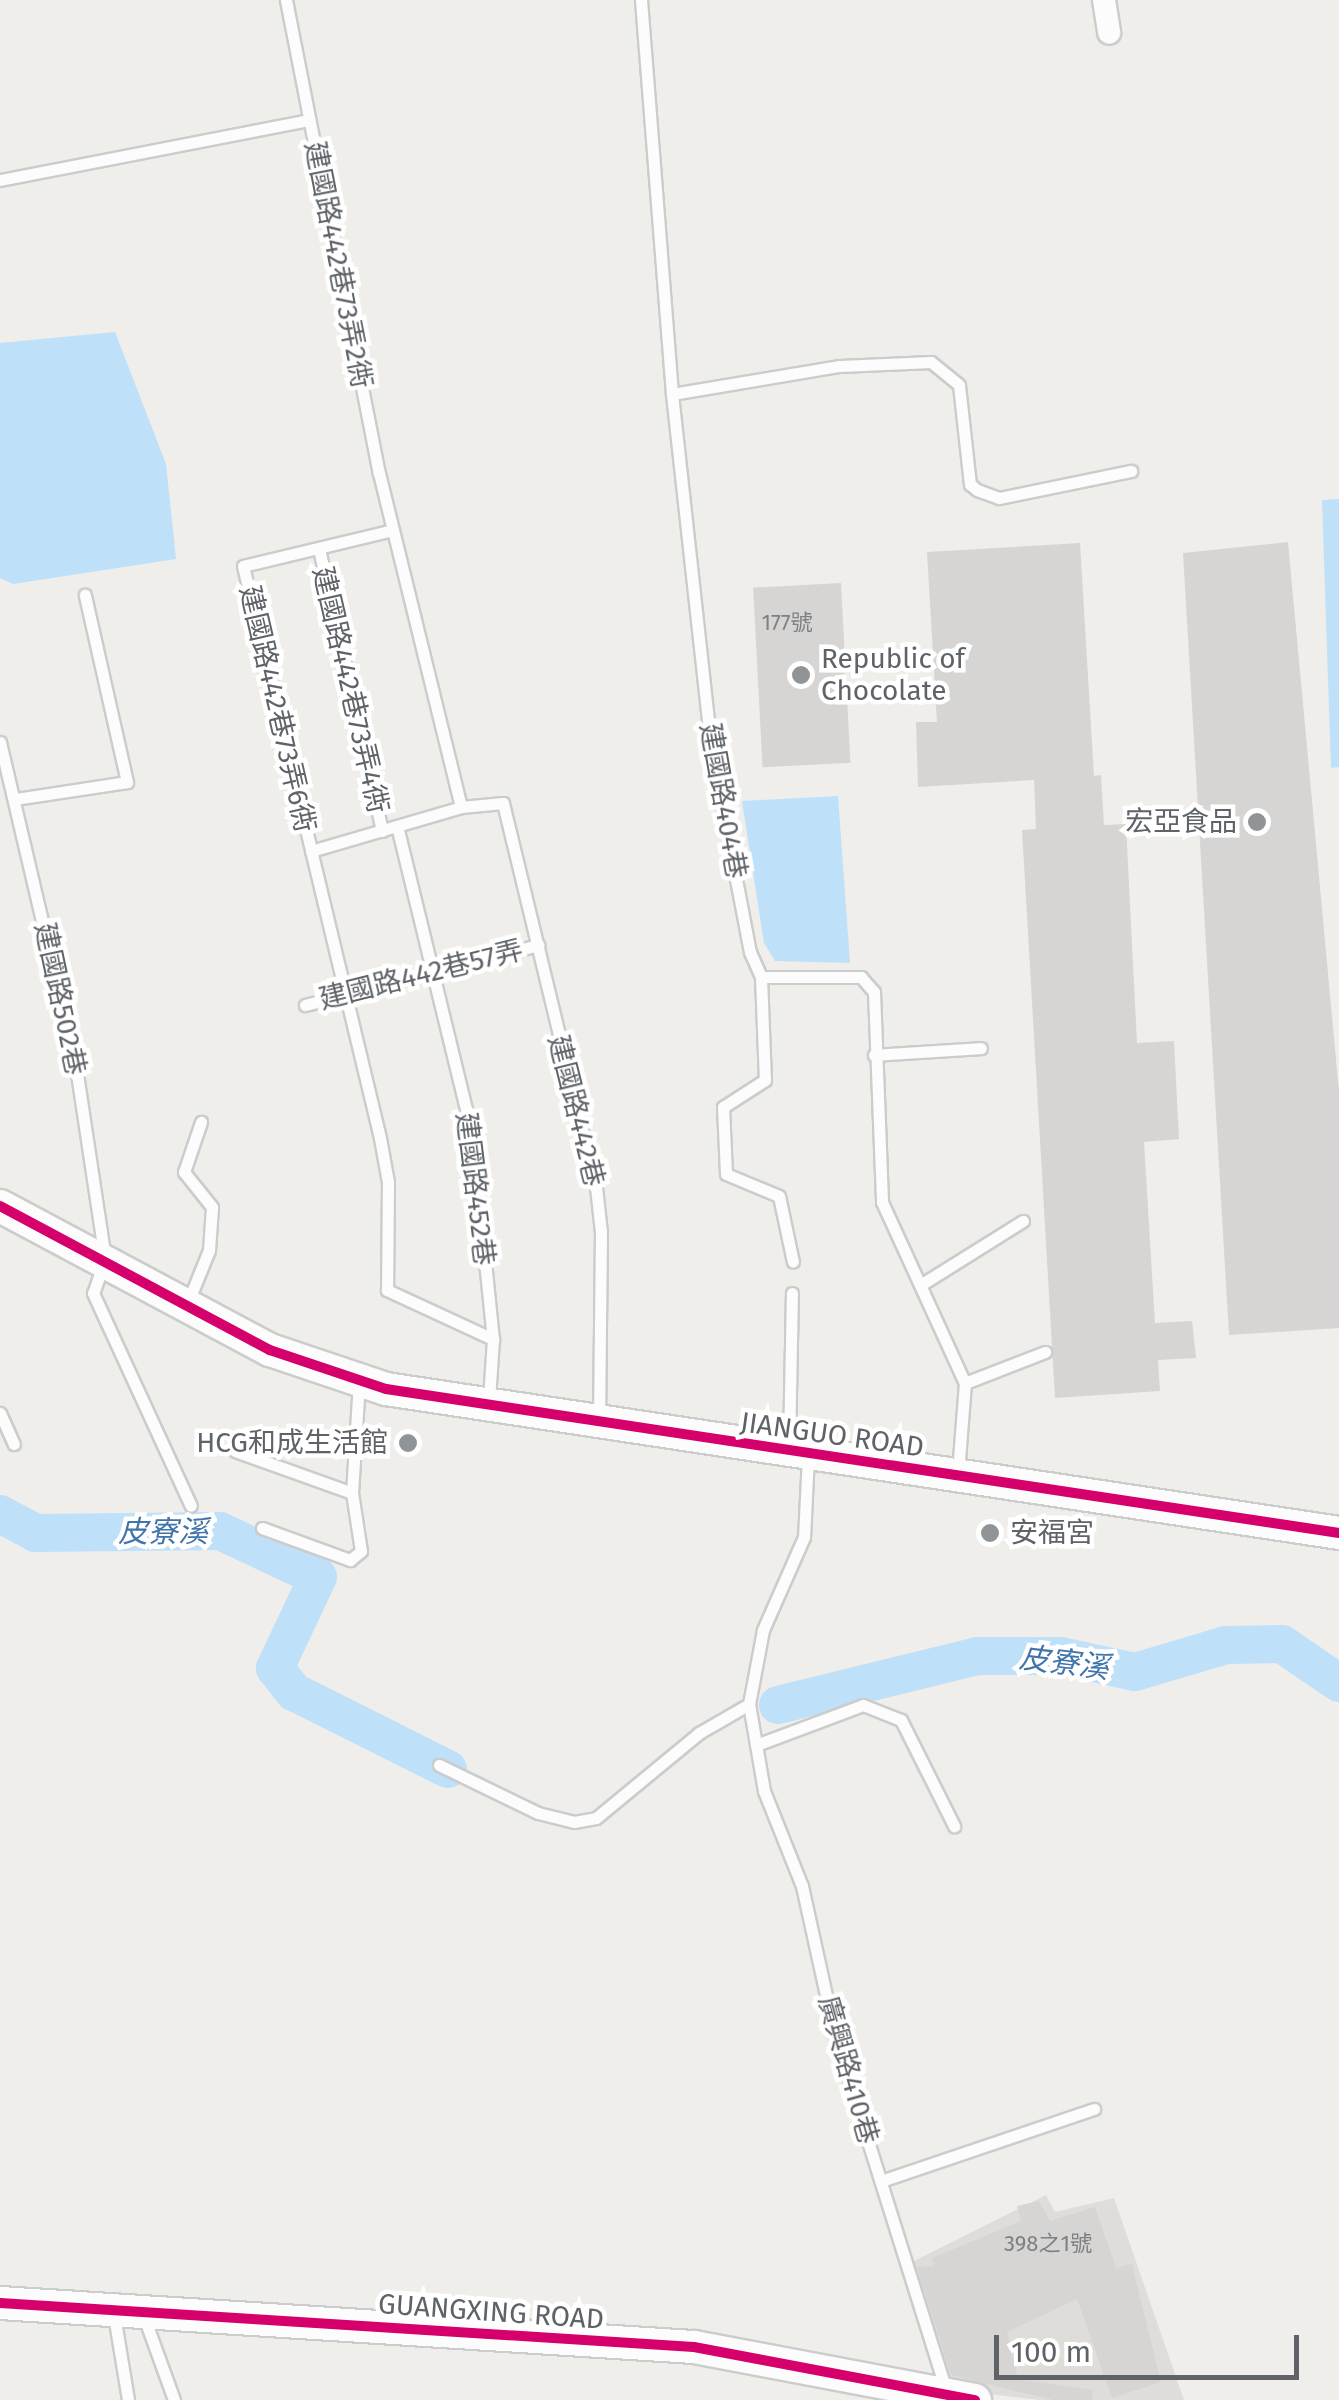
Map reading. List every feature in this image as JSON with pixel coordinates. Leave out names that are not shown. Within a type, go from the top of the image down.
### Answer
[{"type":"street","points":[[1104,0],[1109,34]]},
{"type":"street","name":"JIANGUO ROAD","points":[[0,1206],[270,1350],[359,1382],[489,1409],[1339,1534]]},
{"type":"street","name":"GUANGXING ROAD","points":[[0,2304],[694,2347],[961,2398]]},
{"type":"lane","name":"建國路442巷73弄2衖","points":[[286,0],[393,530],[461,808]]},
{"type":"lane","name":"建國路404巷","points":[[641,0],[672,394],[712,748],[750,952],[761,977],[764,1080],[723,1108],[726,1174],[779,1196],[793,1262]]},
{"type":"lane","points":[[0,180],[310,120]]},
{"type":"lane","points":[[672,394],[840,366],[930,362],[959,385],[970,484],[977,490],[999,498],[1131,471]]},
{"type":"lane","points":[[319,550],[393,530]]},
{"type":"lane","name":"建國路442巷73弄6衖","points":[[319,550],[242,566],[380,1138],[388,1182],[388,1290],[492,1338]]},
{"type":"lane","name":"建國路442巷73弄4衖","points":[[319,550],[382,831]]},
{"type":"lane","points":[[15,798],[127,782],[85,596]]},
{"type":"lane","name":"建國路502巷","points":[[0,742],[76,1067],[105,1259],[93,1294],[191,1506]]},
{"type":"lane","name":"建國路442巷","points":[[461,808],[502,803],[596,1187],[599,1425]]},
{"type":"lane","points":[[310,852],[461,808]]},
{"type":"lane","name":"建國路452巷","points":[[397,826],[472,1133],[492,1338],[489,1409]]},
{"type":"lane","name":"建國路442巷57弄","points":[[305,1005],[538,945]]},
{"type":"lane","points":[[761,977],[861,977],[874,992],[882,1202],[964,1382],[958,1477]]},
{"type":"lane","points":[[874,1055],[981,1048]]},
{"type":"lane","points":[[186,1306],[209,1250],[212,1207],[184,1172],[201,1122]]},
{"type":"lane","points":[[922,1284],[1023,1221]]},
{"type":"lane","points":[[439,1764],[538,1813],[585,1820],[617,1807],[699,1733],[749,1704],[764,1630],[804,1537],[792,1293]]},
{"type":"lane","points":[[964,1382],[1045,1352]]},
{"type":"lane","points":[[262,1528],[350,1560],[361,1551],[352,1493],[359,1382]]},
{"type":"lane","points":[[0,1413],[14,1444]]},
{"type":"lane","points":[[235,1451],[352,1493]]},
{"type":"lane","name":"廣興路410巷","points":[[749,1704],[764,1791],[802,1886],[834,2036],[881,2181],[961,2398]]},
{"type":"lane","points":[[756,1745],[863,1705],[901,1720],[954,1826]]},
{"type":"lane","points":[[881,2181],[1094,2109]]},
{"type":"lane","points":[[128,2312],[128,2400]]},
{"type":"lane","points":[[128,2312],[174,2400]]},
{"type":"shaded area","points":[[1046,2195],[1055,2212],[1114,2198],[1184,2400],[1039,2400],[951,2389],[912,2262]]},
{"type":"water","points":[[115,332],[166,464],[176,559],[13,584],[0,578],[0,343]]},
{"type":"water","points":[[1339,499],[1339,767],[1331,768],[1322,500]]},
{"type":"water","points":[[838,796],[850,963],[775,961],[764,943],[742,801]]},
{"type":"building","name":"宏亞食品","points":[[1288,542],[1339,1092],[1339,1328],[1229,1335],[1183,553]]},
{"type":"building","name":"宏亞食品","points":[[1080,543],[1094,776],[1101,775],[1104,825],[1126,824],[1137,1043],[1174,1041],[1179,1139],[1144,1142],[1155,1323],[1192,1321],[1196,1358],[1158,1360],[1160,1391],[1055,1398],[1022,830],[1036,829],[1034,780],[918,787],[916,722],[937,722],[927,552]]},
{"type":"building","name":"Republic of Chocolate","points":[[841,583],[850,763],[763,767],[753,588]]},
{"type":"building","points":[[1039,2201],[1050,2221],[1095,2207],[1116,2268],[1132,2264],[1161,2382],[1112,2398],[1077,2299],[1007,2332],[1018,2379],[1093,2390],[1092,2400],[1053,2400],[951,2375],[917,2267],[934,2266],[932,2258],[1021,2221],[1017,2206]]},
{"type":"waterway","name":"皮寮溪","points":[[0,1514],[35,1533],[220,1531],[318,1577],[275,1668],[294,1692],[448,1769]]},
{"type":"waterway","name":"皮寮溪","points":[[778,1705],[977,1656],[1061,1656],[1135,1672],[1226,1645],[1282,1644],[1339,1683]]},
{"type":"cycle path","points":[[0,1206],[270,1350],[386,1389],[1339,1533]]},
{"type":"cycle path","points":[[0,2303],[694,2347],[975,2400]]},
{"type":"place","name":"Republic of Chocolate","points":[[801,675]]},
{"type":"place","name":"宏亞食品","points":[[1257,822]]},
{"type":"place","name":"HCG和成生活館","points":[[408,1443]]},
{"type":"place","name":"安福宮","points":[[990,1533]]}]
